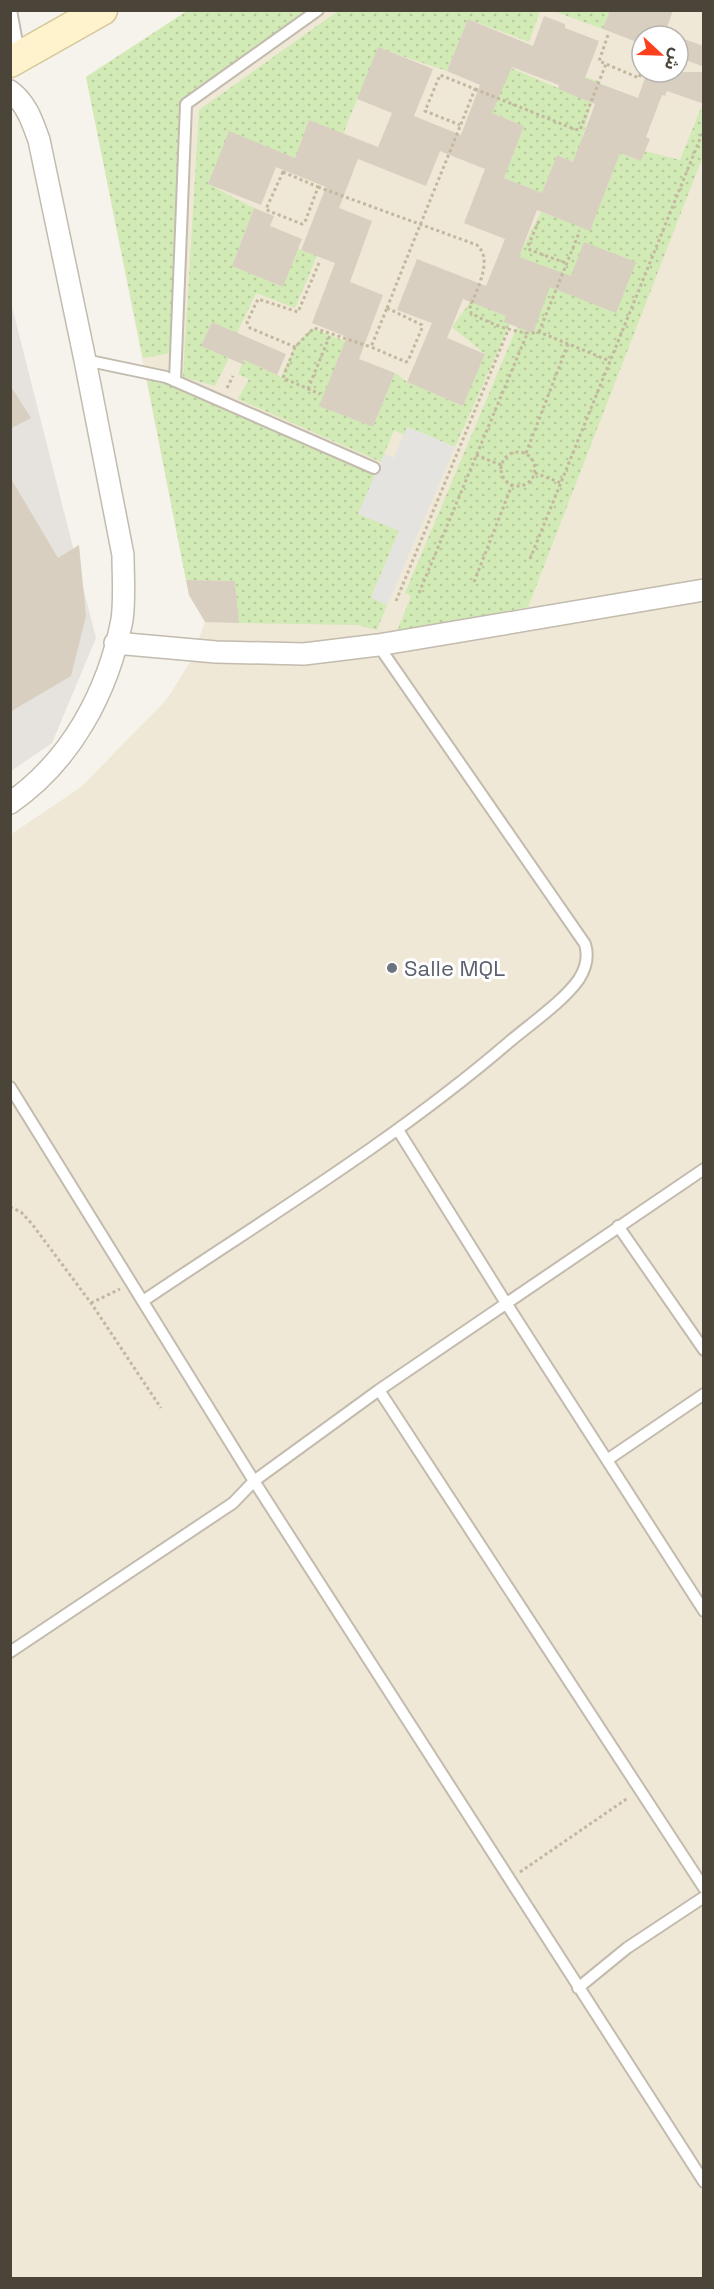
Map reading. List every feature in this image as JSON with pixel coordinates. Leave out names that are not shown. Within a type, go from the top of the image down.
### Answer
[{"type":"street","points":[[15,59],[102,10]]},
{"type":"street","points":[[10,91],[19,98],[29,112],[39,140],[123,555],[122,618],[103,681],[92,706],[69,747],[47,774],[10,803]]},
{"type":"street","points":[[115,643],[216,652],[304,654],[378,645],[704,590]]},
{"type":"lane","points":[[11,10],[15,59]]},
{"type":"lane","points":[[175,381],[186,104],[318,10]]},
{"type":"lane","points":[[85,360],[158,374],[374,468]]},
{"type":"lane","points":[[143,1300],[398,1130],[465,1080],[571,989],[586,965],[588,953],[585,944],[378,645]]},
{"type":"lane","points":[[10,1087],[254,1481],[704,2182]]},
{"type":"lane","points":[[398,1130],[704,1611]]},
{"type":"lane","points":[[10,1652],[233,1503],[254,1481],[379,1390],[704,1168]]},
{"type":"lane","points":[[618,1226],[704,1350]]},
{"type":"lane","points":[[379,1390],[640,1790],[700,1874],[704,1888]]},
{"type":"lane","points":[[607,1460],[704,1394]]},
{"type":"lane","points":[[578,1988],[627,1948],[704,1897]]},
{"type":"path","points":[[608,35],[599,61],[630,74]]},
{"type":"path","points":[[460,125],[425,111],[438,77],[443,75],[580,130],[606,64]]},
{"type":"path","points":[[371,347],[475,89]]},
{"type":"path","points":[[530,559],[704,129]]},
{"type":"path","points":[[318,187],[302,224],[269,212],[266,208],[283,172],[477,246],[482,250],[486,262],[470,308],[471,313],[527,334],[539,332],[610,361]]},
{"type":"path","points":[[539,221],[528,246],[530,250],[566,264]]},
{"type":"path","points":[[539,332],[579,232]]},
{"type":"path","points":[[295,347],[250,328],[247,322],[256,300],[261,298],[298,312],[319,263]]},
{"type":"path","points":[[320,394],[283,378],[295,347],[313,328],[371,347],[406,362],[410,359],[422,328],[420,323],[387,308]]},
{"type":"path","points":[[396,601],[509,328]]},
{"type":"path","points":[[308,389],[330,334]]},
{"type":"path","points":[[418,593],[527,334]]},
{"type":"path","points":[[526,453],[568,344]]},
{"type":"path","points":[[520,451],[526,453],[534,461],[535,473],[529,483],[512,485],[503,478],[501,465],[509,454],[520,451]]},
{"type":"path","points":[[476,455],[501,465]]},
{"type":"path","points":[[535,473],[561,483]]},
{"type":"path","points":[[474,582],[512,485]]},
{"type":"path","points":[[10,1207],[21,1212],[32,1224],[91,1303],[161,1408]]},
{"type":"path","points":[[91,1303],[132,1283]]},
{"type":"path","points":[[508,1880],[640,1790]]},
{"type":"shaded area","points":[[187,11],[703,11],[703,2278],[11,2277],[10,835],[81,787],[167,699],[190,662],[205,622],[189,595],[86,77]]},
{"type":"shaded area","points":[[10,299],[96,638],[52,743],[11,771]]},
{"type":"shaded area","points":[[407,427],[455,447],[387,605],[371,598],[399,531],[358,514],[384,454],[394,458]]},
{"type":"green space","points":[[187,11],[307,11],[183,98],[172,353],[143,358],[86,77]]},
{"type":"green space","points":[[338,11],[540,11],[529,42],[468,19],[447,71],[378,48],[343,134],[309,120],[295,158],[229,132],[208,184],[254,208],[232,266],[283,287],[298,249],[317,256],[295,308],[256,293],[237,333],[212,322],[202,346],[229,358],[215,386],[183,377],[199,110]]},
{"type":"green space","points":[[553,11],[610,11],[603,29]]},
{"type":"green space","points":[[511,68],[574,95],[581,76],[598,81],[582,138],[641,161],[645,151],[680,160],[703,103],[703,156],[528,607],[396,634],[411,596],[405,593],[517,327],[518,257],[541,212],[590,230],[611,177],[557,155],[542,193],[504,178],[524,126],[490,112]]},
{"type":"green space","points":[[471,301],[506,316],[510,324],[455,447],[408,427],[404,435],[394,430],[381,462],[238,399],[249,379],[238,374],[244,360],[281,377],[295,345],[312,328],[347,342],[320,406],[373,427],[395,373],[407,382],[463,406],[485,354],[452,327]]},
{"type":"green space","points":[[146,375],[375,475],[370,487],[399,531],[371,597],[387,605],[377,630],[358,625],[239,623],[235,581],[186,580]]},
{"type":"building","points":[[610,10],[673,10],[668,24],[630,24],[630,39],[603,29]]},
{"type":"building","points":[[544,16],[565,24],[565,28],[599,41],[585,78],[638,98],[643,84],[690,84],[690,72],[704,72],[704,104],[667,91],[665,96],[662,95],[646,137],[650,139],[641,161],[620,153],[590,231],[537,210],[519,257],[571,276],[584,242],[636,262],[616,313],[550,287],[533,333],[504,322],[506,316],[463,299],[447,338],[485,354],[463,406],[407,382],[432,323],[397,310],[417,259],[486,286],[505,239],[464,223],[485,169],[440,151],[426,186],[358,159],[339,208],[372,221],[350,282],[383,295],[359,359],[395,373],[373,427],[319,406],[347,337],[312,323],[335,263],[301,250],[326,187],[276,167],[261,205],[208,184],[229,131],[295,158],[309,120],[378,147],[392,113],[357,99],[378,47],[433,69],[414,116],[461,135],[480,85],[447,71],[468,19],[533,46]],"holes":[[[512,67],[559,85],[558,89],[595,104],[573,162],[557,155],[542,193],[504,178],[524,126],[492,113]]]},
{"type":"building","points":[[690,41],[704,46],[704,67],[690,62]]},
{"type":"building","points":[[254,208],[274,216],[270,226],[302,239],[283,287],[232,266]]},
{"type":"building","points":[[212,322],[286,354],[277,375],[244,360],[242,364],[201,346]]},
{"type":"building","points":[[10,385],[31,418],[10,429]]},
{"type":"building","points":[[10,477],[58,558],[79,545],[86,616],[71,676],[10,712]]},
{"type":"building","points":[[186,580],[235,581],[239,623],[205,622],[189,595]]},
{"type":"place","name":"Salle MQL","points":[[392,968]]}]
